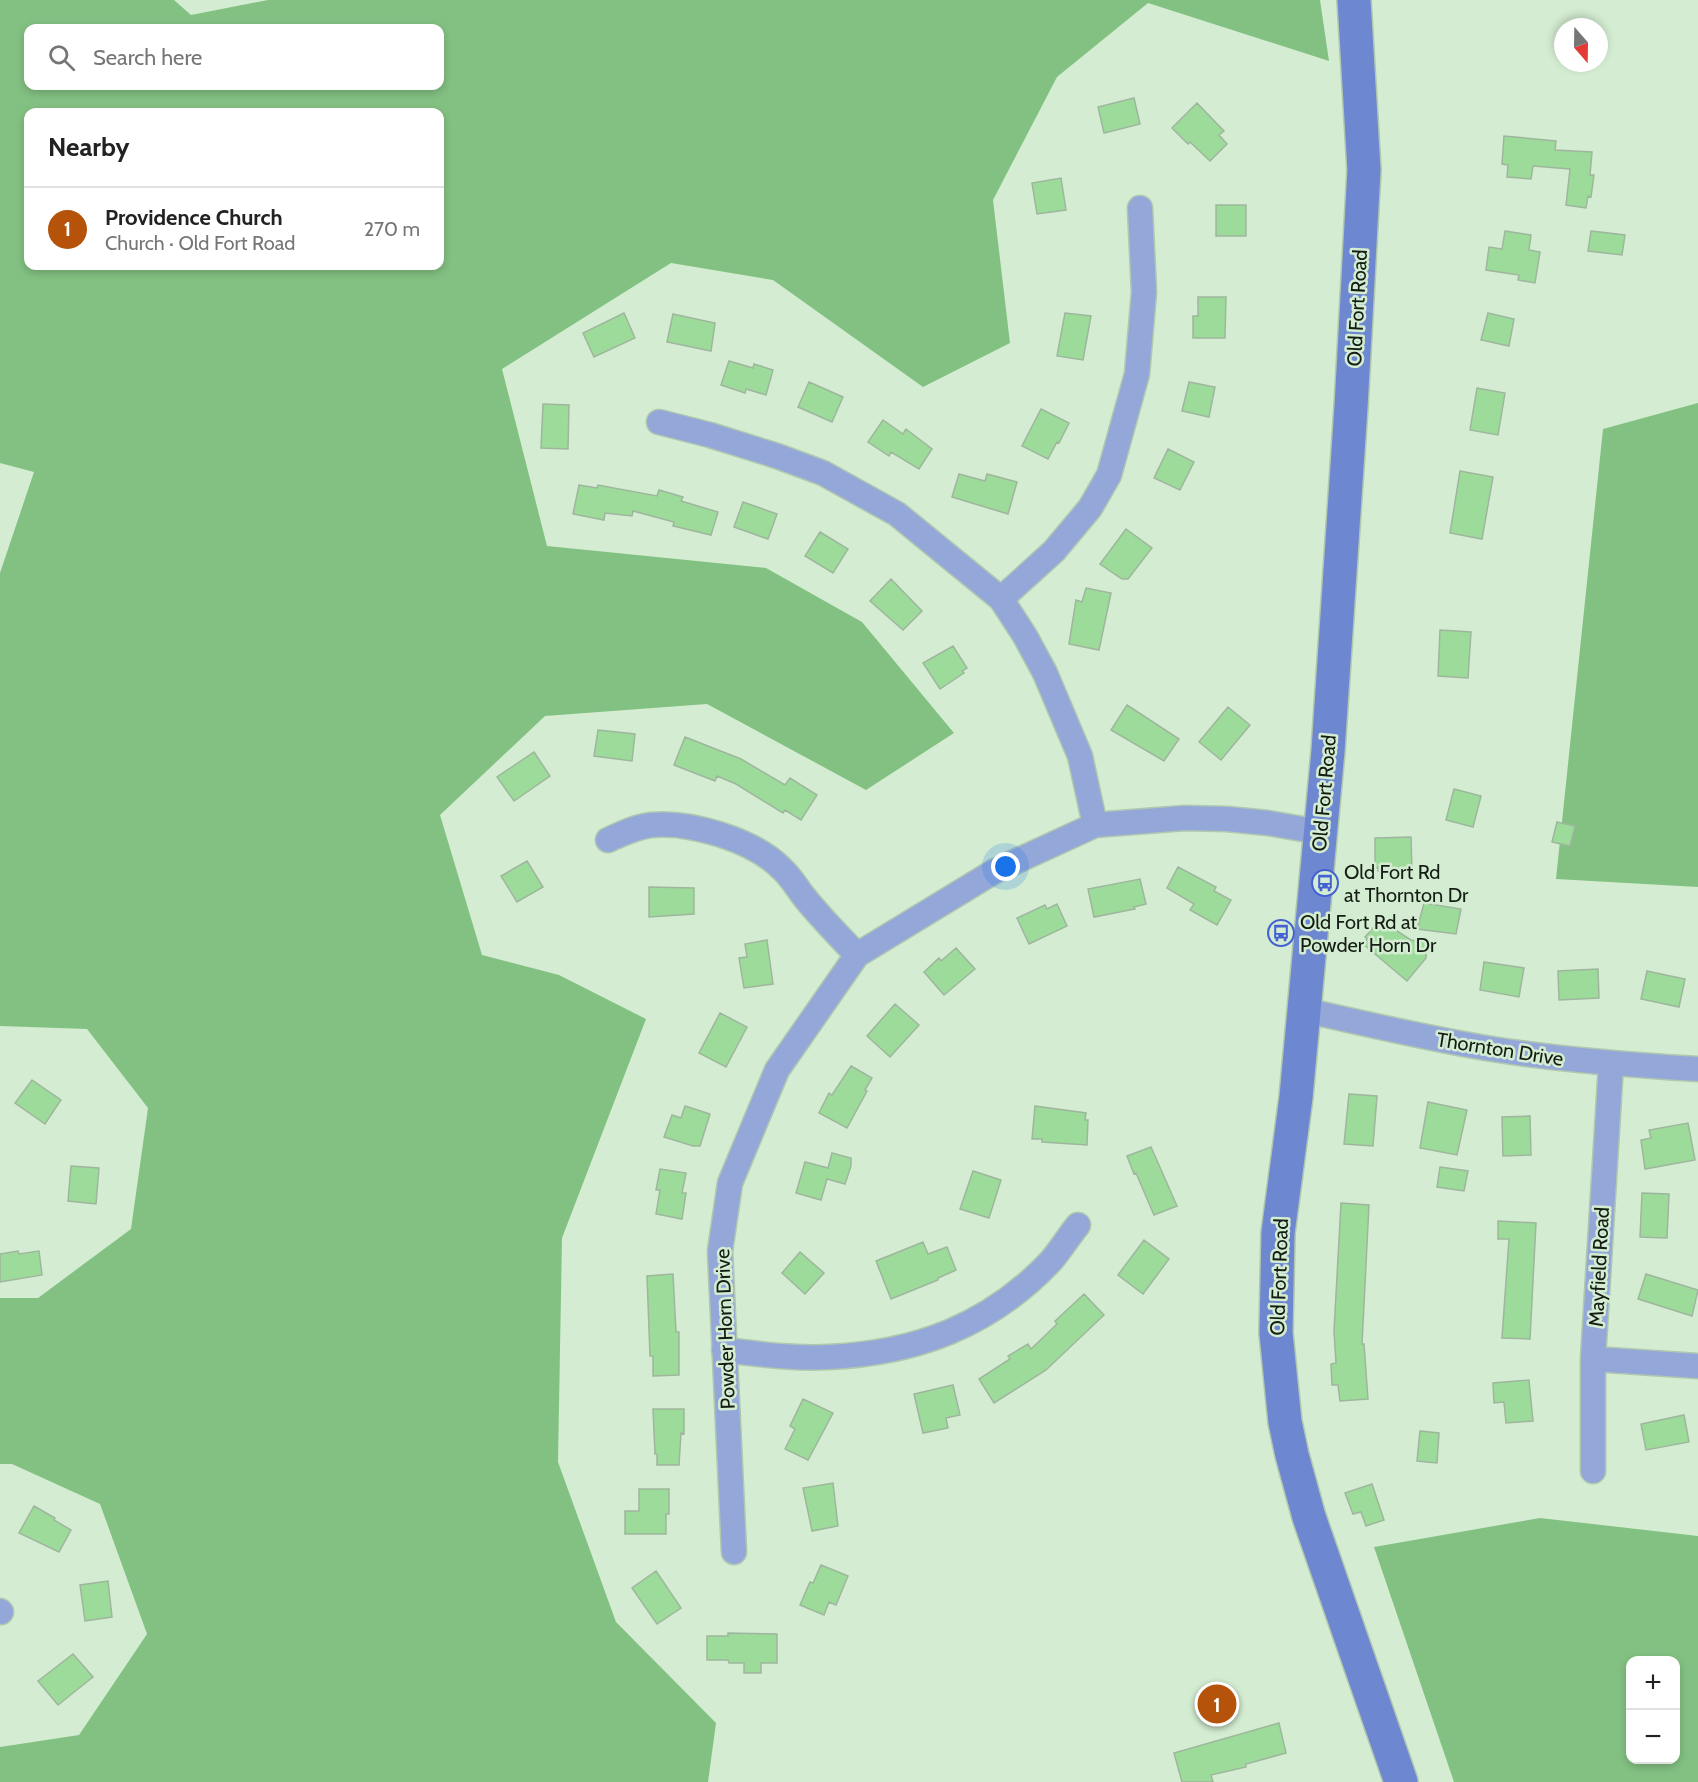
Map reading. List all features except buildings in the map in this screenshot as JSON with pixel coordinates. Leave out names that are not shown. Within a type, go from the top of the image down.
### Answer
[{"type":"main road","name":"Old Fort Road","points":[[1354,0],[1364,170],[1362,212],[1331,711],[1296,1096],[1278,1233],[1276,1333],[1283,1410],[1292,1455],[1309,1517],[1401,1782]]},
{"type":"street","points":[[1001,599],[1054,551],[1090,508],[1110,476],[1137,374],[1144,292],[1140,208]]},
{"type":"street","points":[[659,422],[766,452],[823,473],[897,514],[1001,599],[1045,673],[1080,756],[1095,825]]},
{"type":"street","name":"Powder Horn Drive","points":[[734,1552],[720,1251],[730,1183],[777,1070],[856,955],[995,871],[1095,825],[1185,818],[1227,819],[1320,832]]},
{"type":"street","points":[[608,840],[629,830],[651,825],[677,825],[704,829],[731,838],[768,857],[783,869],[806,899],[856,955]]},
{"type":"street","name":"Thornton Drive","points":[[1304,1010],[1422,1037],[1491,1049],[1611,1064],[1698,1069]]},
{"type":"street","name":"Mayfield Road","points":[[1593,1471],[1593,1359],[1611,1064]]},
{"type":"street","points":[[724,1350],[783,1357],[828,1358],[892,1349],[935,1338],[974,1322],[1021,1289],[1051,1261],[1078,1225]]},
{"type":"street","points":[[1593,1359],[1698,1366]]},
{"type":"green space","points":[[0,0],[174,0],[191,15],[268,0],[1320,0],[1329,61],[1148,3],[1057,77],[993,200],[1010,343],[923,387],[773,280],[671,263],[502,369],[547,546],[766,568],[862,622],[954,733],[866,790],[707,704],[545,716],[440,815],[482,955],[559,975],[646,1019],[562,1238],[558,1462],[616,1622],[716,1723],[708,1782],[0,1782],[0,1747],[79,1735],[147,1634],[100,1504],[12,1464],[0,1464],[0,1298],[38,1298],[131,1229],[148,1108],[87,1029],[0,1026],[0,573],[34,472],[0,463]]},
{"type":"green space","points":[[1698,403],[1698,887],[1556,879],[1603,429]]},
{"type":"green space","points":[[1540,1518],[1698,1536],[1698,1782],[1454,1782],[1374,1547]]},
{"type":"place","name":"Old Fort Rd at Thornton Dr","points":[[1325,883]]},
{"type":"place","name":"Old Fort Rd at Powder Horn Dr","points":[[1281,933]]},
{"type":"place","name":"Providence Church","points":[[1217,1704]]}]
